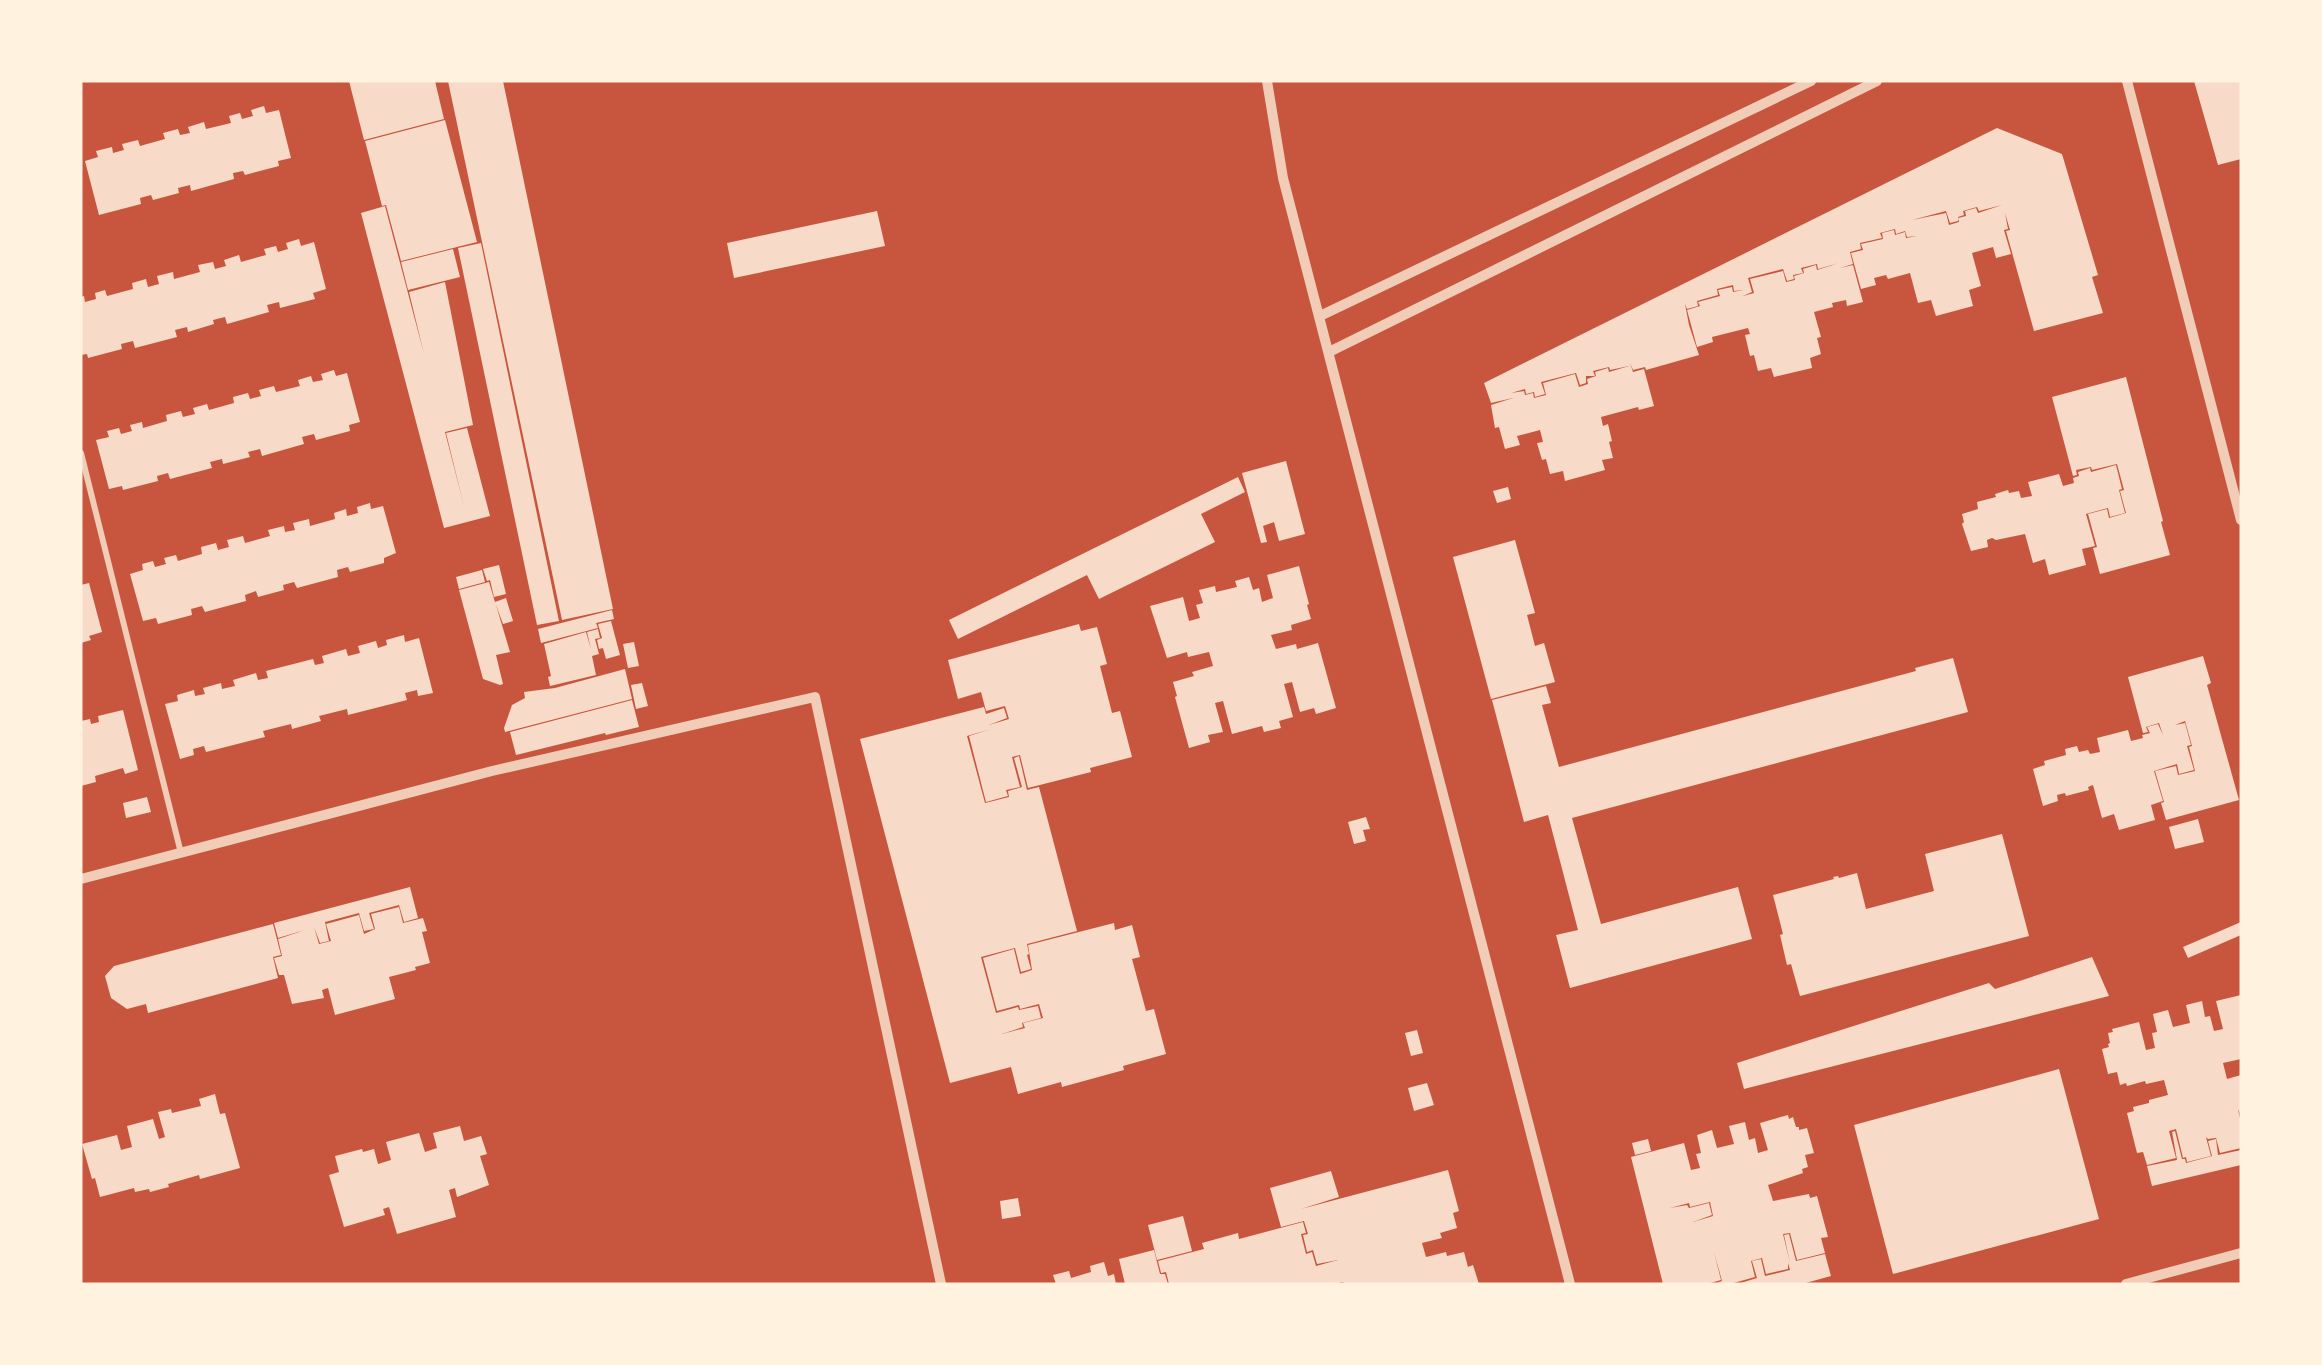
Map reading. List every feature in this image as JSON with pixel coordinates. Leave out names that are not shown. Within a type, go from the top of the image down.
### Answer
[{"type":"street","points":[[1267,81],[1283,178],[1570,1284]]},
{"type":"street","points":[[1320,316],[1811,81]]},
{"type":"street","points":[[1329,352],[1877,81]]},
{"type":"street","points":[[2127,81],[2241,520]]},
{"type":"street","points":[[81,453],[181,853]]},
{"type":"street","points":[[81,879],[492,771],[815,697],[941,1284]]},
{"type":"street","points":[[2126,1284],[2241,1253]]},
{"type":"building","points":[[349,81],[435,81],[444,119],[364,140]]},
{"type":"building","points":[[448,81],[503,81],[613,609],[562,620]]},
{"type":"building","points":[[2194,81],[2241,81],[2241,159],[2218,165]]},
{"type":"building","points":[[264,106],[266,113],[279,110],[291,158],[278,161],[279,166],[245,175],[243,171],[233,173],[234,179],[191,191],[190,185],[178,188],[179,193],[153,200],[151,195],[140,198],[141,204],[99,215],[85,161],[98,157],[96,151],[112,147],[113,153],[124,150],[122,144],[138,140],[140,146],[165,139],[163,133],[178,129],[180,135],[190,133],[188,127],[204,122],[206,129],[231,123],[229,116],[240,113],[242,119],[253,116],[251,110]]},
{"type":"building","points":[[445,120],[477,242],[401,261],[386,205],[382,206],[365,141]]},
{"type":"building","points":[[1997,128],[2062,154],[2098,275],[2092,277],[2103,313],[2034,331],[2006,231],[2010,230],[2005,213],[2008,229],[2004,230],[2011,254],[1996,258],[1993,247],[1972,253],[1981,286],[1969,290],[1973,306],[1936,316],[1931,300],[1918,303],[1910,273],[1888,279],[1886,275],[1874,278],[1876,285],[1861,289],[1851,253],[1863,250],[1861,244],[1883,239],[1882,233],[1894,230],[1895,235],[1905,232],[1906,238],[1917,236],[1907,237],[1905,231],[1896,234],[1895,229],[1880,233],[1882,238],[1860,243],[1861,249],[1850,252],[1853,264],[1840,268],[1853,265],[1863,302],[1847,306],[1846,300],[1832,303],[1833,307],[1814,312],[1821,337],[1817,338],[1821,354],[1810,358],[1812,368],[1774,377],[1771,368],[1758,371],[1754,355],[1750,356],[1745,335],[1750,334],[1748,328],[1712,337],[1713,342],[1697,347],[1687,310],[1700,306],[1698,302],[1720,296],[1718,290],[1732,287],[1733,292],[1743,290],[1734,291],[1733,285],[1717,289],[1718,295],[1697,301],[1698,306],[1687,309],[1685,304],[1699,355],[1646,370],[1645,367],[1633,370],[1630,363],[1633,372],[1644,369],[1654,406],[1639,410],[1638,407],[1601,417],[1603,426],[1608,424],[1613,458],[1602,460],[1605,470],[1565,481],[1563,471],[1550,474],[1546,459],[1542,460],[1537,443],[1543,442],[1540,430],[1517,436],[1520,445],[1505,449],[1499,427],[1495,428],[1491,405],[1513,398],[1491,403],[1484,383]],"holes":[[[2002,205],[1978,213],[1976,208],[1965,211],[1966,216],[1958,217],[1964,215],[1963,211],[1977,207],[1979,211]],[[1946,211],[1950,223],[1958,221],[1958,218],[1959,222],[1949,225],[1946,213],[1912,220]],[[1839,263],[1817,270],[1816,265],[1803,269],[1804,273],[1794,276],[1795,280],[1786,282],[1783,271],[1750,279],[1754,293],[1743,296],[1752,292],[1748,278],[1783,269],[1787,281],[1794,279],[1793,275],[1803,273],[1801,268],[1817,264],[1818,269]],[[1629,366],[1609,372],[1608,368],[1595,372],[1596,376],[1587,379],[1588,384],[1579,387],[1575,374],[1543,383],[1546,395],[1534,398],[1533,393],[1525,395],[1524,391],[1511,393],[1525,389],[1526,394],[1534,392],[1535,397],[1545,394],[1541,382],[1576,373],[1580,385],[1586,383],[1586,376],[1595,376],[1593,371],[1609,367],[1610,370]]]},
{"type":"building","points":[[385,206],[424,354],[409,292],[445,282],[473,425],[445,432],[464,506],[446,433],[467,428],[490,516],[444,528],[361,213]]},
{"type":"building","points":[[877,211],[885,246],[734,278],[727,243]]},
{"type":"building","points":[[299,239],[301,246],[314,242],[326,289],[313,293],[315,299],[280,308],[279,302],[267,305],[269,312],[227,324],[225,317],[213,320],[214,324],[188,332],[187,327],[175,330],[177,337],[135,348],[133,341],[121,344],[122,349],[88,358],[87,354],[81,355],[81,297],[84,296],[85,302],[96,299],[95,293],[105,290],[107,296],[133,289],[132,283],[146,279],[148,287],[159,284],[157,276],[173,272],[174,279],[200,272],[198,265],[213,262],[215,269],[226,266],[224,260],[239,255],[241,262],[266,255],[264,249],[276,246],[278,252],[288,249],[286,243]]},
{"type":"building","points":[[481,243],[559,621],[537,625],[458,248]]},
{"type":"building","points":[[453,249],[460,277],[408,290],[401,262]]},
{"type":"building","points":[[334,370],[336,376],[347,373],[360,422],[349,425],[350,431],[316,440],[314,434],[302,437],[304,444],[262,456],[260,449],[248,452],[250,457],[223,464],[222,459],[210,462],[212,468],[170,479],[168,473],[157,476],[158,481],[123,490],[122,486],[109,489],[96,440],[109,437],[107,431],[119,428],[121,434],[132,431],[130,425],[142,422],[143,428],[167,421],[166,415],[181,411],[183,417],[195,414],[193,408],[207,404],[209,410],[234,403],[233,397],[248,393],[250,399],[261,396],[259,390],[274,386],[276,392],[300,386],[298,380],[311,376],[313,382],[323,380],[321,374]]},
{"type":"building","points":[[2126,377],[2170,555],[2100,574],[2093,548],[2097,547],[2088,514],[2107,509],[2109,518],[2126,513],[2120,491],[2124,490],[2117,464],[2092,470],[2091,467],[2076,470],[2077,475],[2073,476],[2052,397]]},
{"type":"building","points":[[1286,461],[1305,534],[1279,541],[1274,522],[1263,526],[1267,542],[1261,543],[1242,473]]},
{"type":"building","points":[[2116,465],[2125,513],[2110,517],[2108,508],[2086,514],[2095,546],[2082,549],[2086,565],[2049,575],[2045,559],[2033,563],[2025,534],[1996,540],[1992,538],[1987,540],[1988,547],[1971,551],[1962,524],[1964,522],[1962,514],[1978,509],[1977,502],[1996,497],[1995,494],[2008,490],[2009,493],[2019,491],[2021,498],[2032,496],[2028,482],[2059,474],[2063,486],[2074,483],[2073,478],[2079,476],[2078,472],[2090,468],[2091,472]]},
{"type":"building","points":[[1238,477],[1245,492],[1201,514],[1215,542],[1099,599],[1087,575],[958,639],[949,620]]},
{"type":"building","points":[[1508,487],[1511,499],[1497,503],[1493,491]]},
{"type":"building","points":[[370,503],[371,509],[383,506],[396,553],[384,558],[384,563],[350,572],[348,567],[337,570],[338,577],[297,588],[294,582],[283,585],[284,590],[258,597],[256,591],[245,595],[246,601],[205,612],[202,606],[191,609],[192,615],[158,624],[156,618],[143,621],[130,574],[143,570],[142,564],[153,561],[155,567],[166,564],[164,558],[176,555],[178,561],[202,554],[201,547],[216,543],[218,550],[229,547],[227,540],[243,536],[245,543],[270,536],[268,530],[284,526],[285,532],[295,530],[293,523],[309,519],[310,526],[335,519],[334,513],[346,509],[347,516],[358,513],[357,507]]},
{"type":"building","points":[[1515,540],[1535,613],[1527,615],[1535,646],[1544,643],[1555,682],[1491,699],[1453,557]]},
{"type":"building","points":[[499,565],[506,594],[494,597],[490,580],[487,581],[483,569]]},
{"type":"building","points":[[1299,566],[1311,619],[1291,625],[1292,630],[1271,635],[1276,649],[1296,644],[1297,649],[1318,643],[1336,708],[1316,714],[1314,708],[1300,712],[1292,682],[1284,684],[1293,717],[1279,721],[1281,728],[1264,732],[1262,726],[1232,734],[1223,701],[1215,703],[1223,732],[1208,735],[1210,742],[1189,748],[1173,682],[1194,676],[1192,672],[1213,666],[1209,652],[1188,657],[1187,652],[1167,658],[1150,606],[1183,597],[1189,621],[1200,618],[1196,605],[1203,603],[1199,590],[1215,586],[1216,592],[1237,587],[1235,581],[1249,577],[1253,590],[1259,588],[1262,602],[1273,598],[1267,575]]},
{"type":"building","points":[[482,570],[485,582],[459,589],[456,577]]},
{"type":"building","points":[[489,582],[495,602],[506,598],[513,621],[503,624],[496,605],[510,652],[496,655],[503,684],[500,685],[483,679],[459,590]]},
{"type":"building","points":[[89,583],[102,632],[89,636],[91,640],[81,643],[81,585]]},
{"type":"building","points":[[612,610],[614,619],[596,623],[598,628],[541,643],[538,629]]},
{"type":"building","points":[[611,621],[620,655],[606,659],[603,648],[599,649],[597,640],[602,638],[598,624]]},
{"type":"building","points":[[1079,624],[1081,631],[1097,627],[1107,664],[1100,666],[1112,713],[1120,711],[1132,757],[1090,768],[1091,772],[1028,788],[1020,755],[1012,757],[1020,787],[1006,790],[1008,796],[986,802],[969,736],[991,729],[967,736],[985,803],[1009,797],[1008,791],[1022,787],[1014,758],[1019,756],[1027,790],[1039,787],[1077,931],[1027,944],[1031,969],[1021,972],[1015,948],[981,957],[996,1013],[1018,1007],[1019,1010],[1038,1006],[1041,1018],[1022,1023],[1023,1027],[1002,1034],[1025,1028],[1023,1023],[1043,1018],[1039,1004],[1020,1009],[1019,1005],[997,1011],[983,958],[1014,949],[1020,974],[1032,970],[1028,945],[1114,923],[1115,930],[1132,925],[1140,957],[1132,959],[1146,1011],[1154,1009],[1166,1054],[1123,1066],[1124,1070],[1062,1087],[1061,1082],[1018,1094],[1011,1067],[950,1083],[860,739],[984,707],[986,714],[1004,708],[1007,718],[989,725],[1009,719],[1005,706],[986,711],[981,692],[958,699],[948,660]]},
{"type":"building","points":[[598,629],[600,638],[595,639],[599,654],[592,656],[596,675],[550,686],[548,677],[551,676],[544,644],[586,632],[591,649],[587,632]]},
{"type":"building","points":[[404,635],[405,642],[419,638],[433,693],[418,696],[417,690],[405,693],[407,700],[348,715],[347,709],[319,716],[321,721],[292,729],[291,724],[263,731],[265,737],[206,752],[204,746],[193,749],[194,755],[180,759],[165,704],[178,701],[177,695],[194,690],[195,696],[205,694],[203,688],[221,683],[222,689],[235,686],[233,680],[256,673],[258,680],[268,678],[266,671],[313,659],[315,665],[324,663],[322,656],[346,649],[348,656],[360,653],[358,646],[376,641],[378,648],[387,645],[386,640]]},
{"type":"building","points":[[634,642],[639,666],[628,668],[623,644]]},
{"type":"building","points":[[2203,656],[2211,683],[2207,685],[2239,800],[2166,820],[2161,803],[2164,802],[2155,771],[2176,766],[2178,775],[2195,771],[2189,747],[2192,746],[2185,721],[2175,725],[2185,723],[2191,745],[2187,746],[2194,770],[2179,774],[2177,764],[2154,771],[2163,801],[2151,805],[2155,820],[2119,830],[2114,814],[2102,818],[2093,785],[2088,787],[2089,790],[2066,796],[2065,793],[2057,795],[2058,801],[2043,806],[2033,769],[2045,765],[2044,761],[2066,755],[2065,749],[2077,746],[2079,752],[2088,750],[2090,754],[2100,752],[2097,738],[2128,730],[2131,741],[2143,738],[2142,735],[2150,733],[2147,727],[2158,724],[2163,735],[2159,723],[2146,727],[2148,732],[2143,733],[2128,677]]},
{"type":"building","points":[[1953,658],[1968,712],[1572,818],[1601,924],[1738,887],[1752,939],[1570,988],[1556,935],[1578,930],[1548,815],[1524,822],[1492,700],[1546,686],[1551,703],[1542,705],[1559,767],[1916,671],[1915,668]]},
{"type":"building","points":[[625,669],[632,699],[505,732],[504,728],[512,705],[525,698],[524,692],[555,688]]},
{"type":"building","points":[[642,683],[648,706],[636,709],[631,685]]},
{"type":"building","points":[[632,700],[639,727],[516,755],[510,732]]},
{"type":"building","points":[[123,710],[138,770],[125,774],[123,768],[95,776],[96,782],[81,786],[81,721],[90,719],[91,724],[99,722],[98,716]]},
{"type":"building","points":[[147,797],[151,812],[126,818],[123,803]]},
{"type":"building","points":[[1366,817],[1370,829],[1363,830],[1366,841],[1354,844],[1348,822]]},
{"type":"building","points":[[2198,819],[2204,842],[2175,849],[2169,827]]},
{"type":"building","points":[[2002,834],[2029,936],[1800,996],[1791,964],[1787,965],[1780,935],[1783,934],[1773,895],[1834,879],[1833,877],[1838,876],[1839,878],[1857,873],[1866,909],[1934,891],[1925,854]]},
{"type":"building","points":[[410,887],[418,918],[404,922],[399,905],[369,913],[374,929],[364,931],[359,913],[325,922],[329,941],[320,943],[314,927],[319,944],[331,941],[326,924],[359,915],[364,934],[375,929],[371,914],[399,907],[403,923],[423,918],[427,931],[422,932],[430,963],[415,967],[416,970],[389,977],[395,999],[335,1015],[328,988],[322,990],[324,998],[292,1004],[284,975],[279,975],[274,958],[282,956],[278,939],[305,930],[278,938],[274,923]]},
{"type":"building","points":[[2241,922],[2241,935],[2188,958],[2183,947]]},
{"type":"building","points":[[273,924],[281,955],[273,957],[278,978],[148,1013],[146,1004],[127,1009],[111,998],[105,976],[114,966]]},
{"type":"building","points":[[2092,957],[2109,996],[1744,1089],[1737,1063],[1989,983],[1995,989]]},
{"type":"building","points":[[2241,995],[2241,1059],[2223,1063],[2227,1079],[2241,1075],[2241,1116],[2238,1109],[2241,1123],[2241,1148],[2220,1153],[2215,1134],[2216,1138],[2206,1137],[2211,1156],[2187,1162],[2186,1157],[2183,1158],[2176,1129],[2169,1131],[2176,1158],[2147,1165],[2143,1152],[2137,1153],[2127,1113],[2134,1111],[2133,1107],[2168,1095],[2164,1080],[2146,1084],[2145,1081],[2127,1086],[2126,1083],[2120,1085],[2117,1072],[2108,1074],[2102,1049],[2109,1047],[2108,1033],[2113,1032],[2112,1029],[2139,1022],[2146,1050],[2155,1048],[2152,1033],[2157,1032],[2153,1014],[2168,1010],[2173,1027],[2190,1023],[2186,1005],[2202,1001],[2205,1017],[2210,1016],[2214,1031],[2223,1029],[2216,1001]]},
{"type":"building","points":[[1417,1030],[1423,1053],[1411,1056],[1405,1033]]},
{"type":"building","points":[[2059,1069],[2099,1219],[1893,1274],[1854,1125]]},
{"type":"building","points":[[1427,1083],[1434,1105],[1414,1111],[1408,1088]]},
{"type":"building","points":[[215,1094],[220,1114],[225,1113],[240,1168],[200,1179],[199,1175],[150,1192],[149,1189],[135,1192],[134,1188],[100,1197],[82,1144],[117,1135],[121,1150],[132,1147],[127,1126],[153,1119],[159,1139],[165,1137],[158,1112],[171,1109],[172,1113],[201,1106],[199,1099]]},
{"type":"building","points":[[1788,1115],[1789,1119],[1793,1117],[1799,1130],[1807,1128],[1814,1153],[1805,1155],[1808,1167],[1802,1169],[1803,1173],[1768,1185],[1773,1201],[1809,1194],[1810,1198],[1817,1196],[1828,1237],[1821,1238],[1825,1253],[1797,1260],[1790,1233],[1783,1234],[1790,1263],[1784,1235],[1789,1234],[1796,1261],[1825,1254],[1831,1276],[1802,1284],[1737,1284],[1757,1278],[1752,1261],[1761,1259],[1765,1276],[1790,1270],[1788,1263],[1788,1269],[1766,1274],[1762,1258],[1751,1261],[1755,1277],[1730,1284],[1714,1284],[1722,1281],[1714,1252],[1721,1280],[1707,1284],[1663,1284],[1631,1157],[1684,1143],[1691,1170],[1700,1168],[1696,1154],[1701,1153],[1697,1135],[1712,1130],[1717,1148],[1734,1144],[1729,1126],[1745,1122],[1749,1140],[1755,1138],[1758,1153],[1768,1150],[1760,1123]],"holes":[[[1710,1202],[1713,1216],[1693,1222],[1712,1215],[1709,1203],[1689,1208],[1687,1205],[1670,1208],[1689,1203],[1690,1207]]]},
{"type":"building","points":[[460,1126],[464,1141],[481,1136],[487,1154],[480,1156],[489,1185],[457,1197],[455,1188],[449,1190],[456,1217],[397,1234],[389,1207],[383,1209],[385,1215],[344,1227],[329,1175],[339,1172],[335,1156],[362,1149],[363,1152],[374,1149],[378,1164],[391,1160],[386,1142],[419,1133],[425,1152],[437,1148],[433,1133]]},
{"type":"building","points":[[2175,1131],[2182,1159],[2185,1159],[2186,1163],[2212,1156],[2208,1141],[2216,1139],[2218,1155],[2241,1150],[2241,1165],[2152,1186],[2147,1166],[2177,1160],[2172,1132]]},
{"type":"building","points":[[1648,1139],[1651,1151],[1635,1155],[1632,1143]]},
{"type":"building","points":[[1448,1170],[1459,1211],[1453,1213],[1457,1228],[1440,1233],[1442,1238],[1422,1243],[1426,1257],[1446,1252],[1447,1256],[1464,1252],[1468,1267],[1473,1265],[1479,1284],[1344,1284],[1343,1282],[1334,1284],[1169,1284],[1166,1272],[1161,1273],[1158,1261],[1204,1249],[1202,1243],[1238,1233],[1239,1239],[1303,1222],[1306,1233],[1301,1234],[1306,1254],[1312,1252],[1316,1266],[1338,1260],[1317,1264],[1313,1250],[1307,1252],[1303,1235],[1308,1234],[1304,1221],[1281,1227],[1270,1188],[1331,1171],[1339,1197],[1301,1209]]},
{"type":"building","points":[[1018,1198],[1021,1216],[1002,1219],[1000,1201]]},
{"type":"building","points":[[1183,1216],[1192,1251],[1157,1260],[1148,1225]]},
{"type":"building","points":[[1154,1250],[1160,1274],[1165,1274],[1168,1284],[1125,1284],[1119,1259]]},
{"type":"building","points":[[1104,1262],[1108,1276],[1114,1274],[1116,1284],[1056,1284],[1053,1275],[1069,1271],[1071,1278],[1091,1272],[1090,1266]]}]
